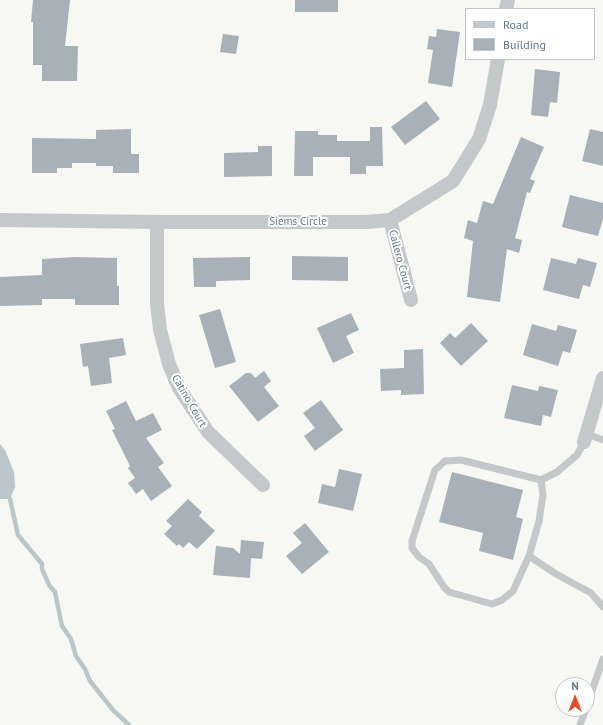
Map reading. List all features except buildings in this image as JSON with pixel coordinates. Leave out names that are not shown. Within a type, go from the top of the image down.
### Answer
[{"type":"street","name":"Siems Circle","points":[[0,220],[366,222],[390,220],[453,181],[479,139],[490,105],[498,60]]},
{"type":"street","name":"Callero Court","points":[[390,220],[411,300]]},
{"type":"street","name":"Catino Court","points":[[157,222],[157,303],[160,330],[169,364],[179,388],[208,432],[263,485]]},
{"type":"street","points":[[585,438],[600,395],[603,378]]},
{"type":"lane","points":[[541,480],[542,501],[529,556],[513,591],[502,600],[492,604],[449,592],[444,587],[430,564],[419,558],[412,548],[412,541],[436,470],[445,461],[467,461],[541,480],[557,472],[577,455],[585,438],[603,440]]},
{"type":"lane","points":[[529,556],[556,574],[591,593],[603,607]]},
{"type":"lane","points":[[595,682],[603,659]]},
{"type":"shaded area","points":[[0,444],[5,450],[14,472],[15,487],[10,499],[0,499]]},
{"type":"waterway","points":[[10,499],[18,535],[42,564],[42,569],[49,585],[55,592],[62,626],[71,639],[76,656],[85,669],[90,681],[113,710],[129,725]]}]
